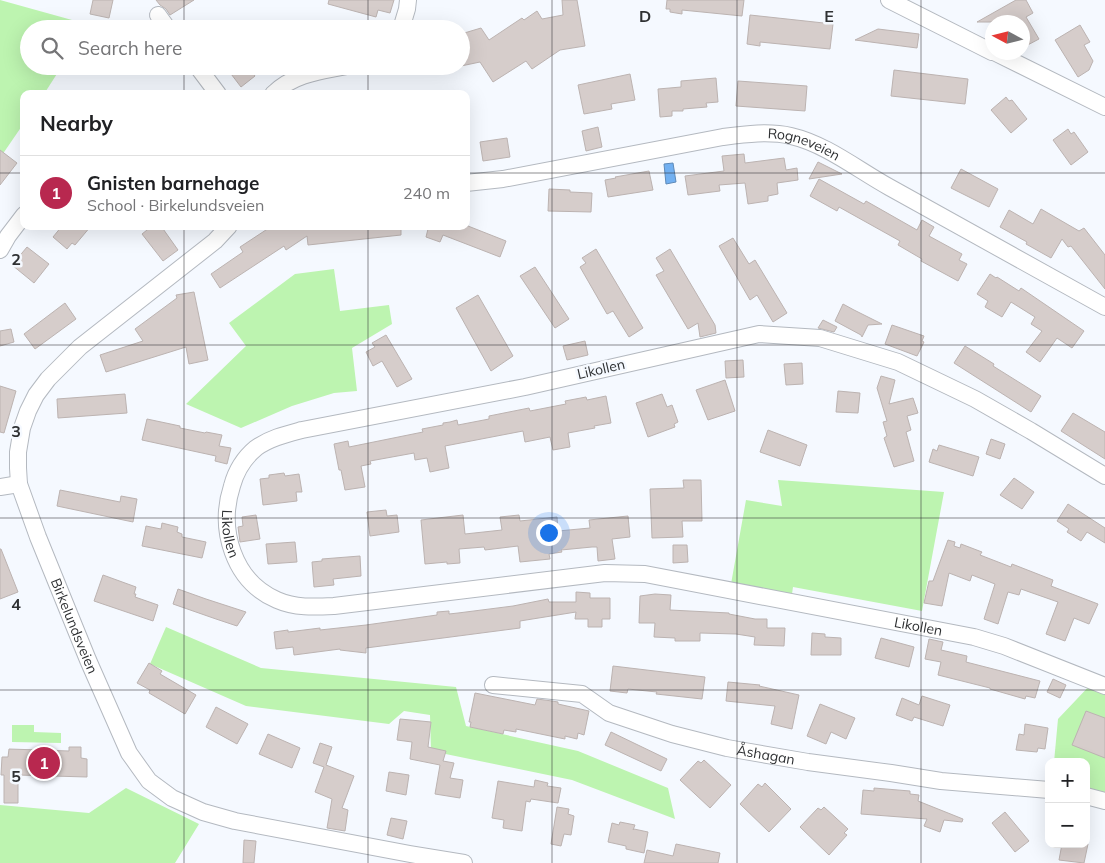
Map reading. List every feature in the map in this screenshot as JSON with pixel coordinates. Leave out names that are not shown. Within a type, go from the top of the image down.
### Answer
[{"type":"street","points":[[404,20],[408,0]]},
{"type":"street","points":[[889,0],[985,48]]},
{"type":"street","points":[[158,15],[162,20]]},
{"type":"street","points":[[1009,60],[1105,107]]},
{"type":"street","points":[[204,75],[215,90]]},
{"type":"street","points":[[276,90],[304,75]]},
{"type":"street","name":"Rogneveien","points":[[470,183],[503,179],[723,137],[760,133],[790,136],[830,152],[1105,307]]},
{"type":"street","points":[[0,250],[20,220]]},
{"type":"street","name":"Birkelundsveien","points":[[227,230],[209,246],[80,347],[48,379],[36,395],[22,428],[18,452],[19,484],[38,536],[88,660],[129,753],[149,781],[172,798],[203,812],[234,821],[464,863]]},
{"type":"street","name":"Likollen","points":[[1105,476],[975,398],[898,362],[820,338],[759,334],[525,387],[282,435],[257,448],[239,467],[230,493],[226,517],[232,551],[245,574],[262,592],[276,600],[300,607],[334,606],[597,574],[645,574],[974,637],[1004,646],[1105,686]]},
{"type":"street","points":[[0,487],[19,484]]},
{"type":"street","name":"Åshagan","points":[[493,685],[582,694],[609,713],[672,734],[727,748],[941,781],[1045,790]]},
{"type":"street","points":[[1090,797],[1105,801]]},
{"type":"green space","points":[[0,0],[72,20],[20,20],[20,75],[56,75],[47,90],[20,90],[20,129],[0,158]]},
{"type":"green space","points":[[334,269],[340,311],[389,305],[392,324],[352,348],[357,391],[334,393],[292,406],[241,428],[186,404],[246,346],[229,323],[295,274]]},
{"type":"green space","points":[[778,480],[944,492],[922,611],[793,587],[792,594],[731,584],[746,500],[782,506]]},
{"type":"green space","points":[[166,627],[261,668],[456,687],[466,726],[578,751],[668,788],[675,819],[572,780],[431,751],[430,715],[404,711],[389,724],[246,706],[150,664]]},
{"type":"green space","points":[[1094,681],[1105,686],[1105,793],[1090,790],[1090,758],[1054,758],[1058,719]]},
{"type":"green space","points":[[12,725],[34,725],[34,732],[61,733],[61,743],[12,742]]},
{"type":"green space","points":[[126,788],[199,824],[175,863],[0,863],[0,805],[89,813]]},
{"type":"water","points":[[673,163],[676,182],[666,184],[664,164]]},
{"type":"building","points":[[93,0],[113,0],[109,18],[90,14]]},
{"type":"building","points":[[156,0],[194,0],[170,15]]},
{"type":"building","points":[[329,0],[394,0],[390,13],[378,10],[376,17],[328,4]]},
{"type":"building","points":[[562,0],[577,0],[585,46],[560,50],[532,69],[526,61],[493,82],[480,62],[470,64],[470,31],[481,28],[489,40],[522,18],[524,20],[537,11],[542,19],[563,15]]},
{"type":"building","points":[[667,0],[744,0],[742,16],[682,10],[682,14],[670,12],[670,9],[666,9]]},
{"type":"building","points":[[1016,0],[1026,0],[1033,13],[1030,15],[989,15]]},
{"type":"building","points":[[750,15],[833,24],[830,49],[760,42],[760,46],[747,44]]},
{"type":"building","points":[[985,17],[985,22],[977,22]]},
{"type":"building","points":[[1030,24],[1039,39],[1030,44]]},
{"type":"building","points":[[1080,25],[1090,42],[1084,45],[1093,61],[1089,70],[1078,77],[1055,40]]},
{"type":"building","points":[[878,29],[919,34],[917,48],[855,40]]},
{"type":"building","points":[[894,70],[968,79],[965,104],[891,96]]},
{"type":"building","points":[[630,74],[635,100],[611,104],[612,109],[584,114],[578,85]]},
{"type":"building","points":[[232,75],[254,75],[255,76],[241,87]]},
{"type":"building","points":[[716,78],[718,102],[706,103],[707,107],[672,111],[672,116],[660,117],[658,89],[681,87],[681,81]]},
{"type":"building","points":[[738,81],[807,86],[805,111],[736,106]]},
{"type":"building","points":[[1006,97],[1009,101],[1012,100],[1027,119],[1011,133],[991,110]]},
{"type":"building","points":[[598,127],[602,147],[586,151],[582,131]]},
{"type":"building","points":[[1068,129],[1071,134],[1074,132],[1088,152],[1071,165],[1053,140]]},
{"type":"building","points":[[507,138],[510,157],[483,161],[480,142]]},
{"type":"building","points":[[0,150],[17,163],[0,185]]},
{"type":"building","points":[[744,154],[745,163],[784,158],[786,170],[797,168],[798,180],[777,183],[778,194],[768,196],[768,201],[748,204],[745,183],[719,185],[720,191],[688,195],[685,176],[724,171],[722,156]]},
{"type":"building","points":[[818,162],[842,174],[809,179]]},
{"type":"building","points":[[961,169],[998,189],[989,207],[951,188]]},
{"type":"building","points":[[649,171],[653,190],[608,197],[605,180]]},
{"type":"building","points":[[819,179],[864,204],[866,201],[917,230],[922,220],[934,227],[929,236],[962,254],[959,260],[967,264],[958,281],[921,261],[922,259],[898,245],[900,241],[839,207],[837,211],[810,196]]},
{"type":"building","points":[[549,189],[592,193],[591,212],[548,211]]},
{"type":"building","points":[[1041,209],[1079,231],[1084,228],[1105,255],[1105,289],[1071,246],[1068,247],[1062,239],[1051,258],[1000,227],[1009,210],[1033,224]]},
{"type":"building","points":[[470,227],[506,241],[500,257],[443,235],[440,242],[426,237],[428,230],[470,230]]},
{"type":"building","points":[[59,230],[88,230],[75,245],[72,243],[67,249],[53,237]]},
{"type":"building","points":[[147,230],[164,230],[178,250],[163,261],[142,234]]},
{"type":"building","points":[[266,230],[401,230],[401,235],[308,245],[307,236],[286,250],[284,246],[220,288],[211,274],[243,252],[240,247]]},
{"type":"building","points":[[733,238],[749,264],[755,260],[787,313],[773,322],[757,295],[750,300],[719,246]]},
{"type":"building","points":[[27,247],[49,264],[34,283],[12,265]]},
{"type":"building","points":[[596,249],[643,328],[629,337],[613,311],[607,314],[580,267],[586,263],[582,258]]},
{"type":"building","points":[[670,249],[715,325],[716,333],[700,337],[698,323],[688,329],[656,275],[664,271],[656,258]]},
{"type":"building","points":[[535,267],[569,319],[555,328],[520,276]]},
{"type":"building","points":[[990,274],[1019,291],[1021,288],[1084,331],[1072,348],[1057,338],[1040,362],[1026,352],[1042,331],[1031,324],[1035,317],[1011,302],[1002,317],[985,307],[988,301],[977,294]]},
{"type":"building","points":[[194,292],[208,360],[189,364],[186,347],[106,372],[100,355],[143,341],[135,329],[177,298],[176,295]]},
{"type":"building","points":[[478,295],[513,356],[491,371],[456,308]]},
{"type":"building","points":[[65,303],[76,319],[35,349],[24,334]]},
{"type":"building","points":[[843,304],[882,324],[868,325],[862,337],[835,321]]},
{"type":"building","points":[[823,320],[837,327],[834,332],[818,328]]},
{"type":"building","points":[[892,325],[924,336],[922,341],[924,342],[917,356],[885,344]]},
{"type":"building","points":[[11,329],[14,342],[0,346],[0,331]]},
{"type":"building","points":[[386,335],[412,379],[397,387],[382,361],[373,366],[366,352],[375,347],[372,343]]},
{"type":"building","points":[[585,341],[588,355],[567,360],[563,346]]},
{"type":"building","points":[[965,346],[1041,396],[1031,412],[954,363]]},
{"type":"building","points":[[743,360],[744,377],[726,378],[725,361]]},
{"type":"building","points":[[802,363],[803,384],[786,385],[784,364]]},
{"type":"building","points":[[881,376],[895,380],[889,404],[913,398],[918,413],[907,416],[911,430],[906,432],[914,461],[894,467],[884,438],[887,436],[883,422],[887,421],[877,388]]},
{"type":"building","points":[[725,380],[735,411],[708,420],[696,390]]},
{"type":"building","points":[[0,386],[16,391],[4,433],[0,432]]},
{"type":"building","points":[[838,391],[860,393],[858,413],[836,412]]},
{"type":"building","points":[[125,394],[127,413],[58,418],[57,399]]},
{"type":"building","points":[[662,394],[667,407],[672,405],[678,422],[674,424],[675,427],[648,437],[636,403]]},
{"type":"building","points":[[606,396],[611,423],[568,433],[570,447],[553,450],[550,437],[525,442],[523,431],[445,446],[449,468],[430,472],[427,458],[415,460],[414,453],[370,461],[371,464],[361,466],[365,487],[345,490],[334,444],[348,441],[349,447],[423,432],[422,429],[457,420],[458,425],[489,419],[489,416],[529,408],[530,411],[566,404],[565,401],[586,397],[587,400]]},
{"type":"building","points":[[1073,413],[1105,432],[1105,459],[1061,431]]},
{"type":"building","points":[[147,419],[180,426],[180,428],[222,435],[219,446],[231,448],[227,464],[215,461],[216,456],[142,440]]},
{"type":"building","points":[[768,430],[807,445],[800,466],[760,452]]},
{"type":"building","points":[[991,439],[1005,444],[1000,459],[986,454]]},
{"type":"building","points":[[939,445],[979,457],[973,476],[929,462],[933,449],[937,451]]},
{"type":"building","points":[[284,473],[285,476],[299,474],[302,492],[296,492],[297,501],[263,505],[260,479],[269,478],[269,475]]},
{"type":"building","points":[[1014,478],[1034,492],[1022,509],[1000,495]]},
{"type":"building","points":[[683,480],[701,480],[702,521],[682,521],[683,537],[652,538],[650,489],[684,488]]},
{"type":"building","points":[[60,490],[120,502],[121,496],[137,499],[133,522],[57,506]]},
{"type":"building","points":[[1068,504],[1105,528],[1105,543],[1087,532],[1081,541],[1067,532],[1069,529],[1057,521]]},
{"type":"building","points":[[386,510],[387,516],[397,515],[399,532],[370,536],[367,512]]},
{"type":"building","points":[[256,515],[260,539],[240,542],[238,527],[243,526],[242,517]]},
{"type":"building","points":[[463,515],[465,534],[502,530],[500,517],[519,515],[520,521],[557,517],[558,531],[590,528],[589,520],[628,516],[630,537],[612,539],[615,559],[598,561],[597,547],[592,547],[561,550],[562,552],[549,554],[550,559],[520,562],[518,546],[485,550],[484,547],[459,549],[460,563],[425,564],[421,520]]},
{"type":"building","points":[[162,523],[178,527],[177,532],[182,534],[182,537],[206,542],[202,558],[142,546],[146,526],[161,529]]},
{"type":"building","points":[[948,540],[955,542],[954,546],[960,548],[961,544],[982,552],[980,555],[1011,567],[1012,564],[1053,580],[1051,586],[1098,604],[1089,624],[1074,618],[1065,641],[1046,634],[1058,602],[1021,589],[1019,595],[1008,592],[998,624],[984,619],[995,584],[972,575],[970,581],[949,573],[942,606],[924,603],[929,581],[933,581]]},
{"type":"building","points":[[295,542],[297,562],[268,564],[266,544]]},
{"type":"building","points":[[673,545],[687,545],[688,562],[673,563]]},
{"type":"building","points":[[0,549],[18,592],[0,599]]},
{"type":"building","points":[[360,556],[361,576],[333,579],[334,585],[314,587],[312,562],[322,561],[322,559]]},
{"type":"building","points":[[103,575],[136,587],[135,597],[158,605],[153,621],[94,601]]},
{"type":"building","points":[[178,589],[246,612],[237,626],[216,619],[173,604]]},
{"type":"building","points":[[576,592],[590,593],[590,598],[610,598],[610,619],[602,619],[602,627],[588,627],[588,619],[575,619],[576,612],[520,621],[520,628],[366,648],[366,653],[340,649],[294,655],[293,647],[276,649],[274,632],[366,625],[437,615],[437,612],[449,611],[449,614],[458,613],[513,606],[548,599],[549,602],[576,602]]},
{"type":"building","points":[[655,594],[671,595],[670,610],[729,613],[755,619],[767,619],[767,628],[785,628],[784,646],[754,645],[755,637],[736,634],[700,633],[700,641],[675,641],[675,638],[654,637],[655,623],[639,623],[640,596]]},
{"type":"building","points":[[812,633],[825,634],[825,637],[841,638],[841,655],[811,655]]},
{"type":"building","points":[[881,638],[914,647],[909,667],[875,658]]},
{"type":"building","points":[[929,639],[943,642],[941,650],[967,656],[966,662],[1040,681],[1035,698],[1026,696],[1025,699],[938,675],[941,662],[925,659]]},
{"type":"building","points":[[149,663],[162,671],[160,674],[196,695],[185,714],[149,693],[150,690],[137,683]]},
{"type":"building","points":[[613,666],[705,677],[702,699],[628,689],[627,693],[610,691]]},
{"type":"building","points":[[1053,679],[1066,685],[1060,698],[1047,692]]},
{"type":"building","points":[[728,682],[760,685],[799,695],[792,729],[771,724],[775,706],[726,701]]},
{"type":"building","points":[[475,693],[535,705],[537,699],[552,701],[589,711],[584,735],[578,733],[577,739],[565,736],[565,739],[516,729],[516,732],[504,730],[503,734],[470,727],[471,722],[469,722]]},
{"type":"building","points":[[922,696],[950,705],[943,726],[914,717],[912,721],[896,715],[902,698],[919,705]]},
{"type":"building","points":[[820,704],[855,718],[846,739],[831,732],[826,744],[807,736]]},
{"type":"building","points":[[216,707],[248,724],[237,744],[206,727]]},
{"type":"building","points":[[1086,711],[1105,718],[1105,758],[1072,745]]},
{"type":"building","points":[[400,719],[431,722],[428,747],[446,751],[443,761],[454,763],[450,778],[463,780],[460,798],[435,794],[440,765],[410,759],[412,742],[397,740]]},
{"type":"building","points":[[1025,724],[1048,728],[1045,749],[1038,748],[1037,752],[1016,750],[1019,734],[1024,735]]},
{"type":"building","points":[[611,732],[667,759],[661,771],[605,745]]},
{"type":"building","points":[[268,734],[300,748],[292,768],[259,754]]},
{"type":"building","points":[[320,743],[332,747],[326,765],[354,776],[342,808],[348,810],[345,831],[327,828],[332,799],[315,792],[324,767],[313,763]]},
{"type":"building","points":[[69,747],[81,747],[81,758],[87,759],[87,777],[18,775],[18,803],[4,803],[4,775],[1,775],[2,757],[8,757],[9,749],[69,751]]},
{"type":"building","points":[[704,760],[731,785],[710,808],[680,780],[698,761],[701,763]]},
{"type":"building","points":[[389,772],[409,775],[406,795],[386,791]]},
{"type":"building","points":[[535,780],[548,783],[547,786],[561,788],[558,803],[531,799],[530,802],[526,801],[522,831],[503,828],[504,820],[492,818],[498,781],[534,787]]},
{"type":"building","points":[[765,783],[791,809],[769,832],[740,804],[758,784],[762,787]]},
{"type":"building","points":[[874,788],[910,791],[910,794],[919,795],[918,801],[963,819],[962,822],[944,820],[940,832],[924,826],[927,819],[861,814],[863,790],[874,791]]},
{"type":"building","points":[[557,807],[569,809],[568,814],[574,816],[571,835],[564,834],[561,846],[551,844]]},
{"type":"building","points":[[824,807],[848,829],[844,833],[847,835],[829,855],[800,827],[818,808],[821,810]]},
{"type":"building","points":[[1005,812],[1029,841],[1015,852],[992,823]]},
{"type":"building","points":[[391,818],[407,821],[403,839],[387,835]]},
{"type":"building","points":[[620,822],[635,825],[633,830],[648,832],[644,853],[608,842],[612,823],[619,825]]},
{"type":"building","points":[[244,840],[256,841],[254,863],[243,863]]},
{"type":"building","points":[[676,844],[720,853],[718,863],[644,863],[647,850],[673,856]]},
{"type":"building","points":[[1061,848],[1087,848],[1084,863],[1059,860]]},
{"type":"place","name":"Gnisten barnehage","points":[[44,763]]}]
